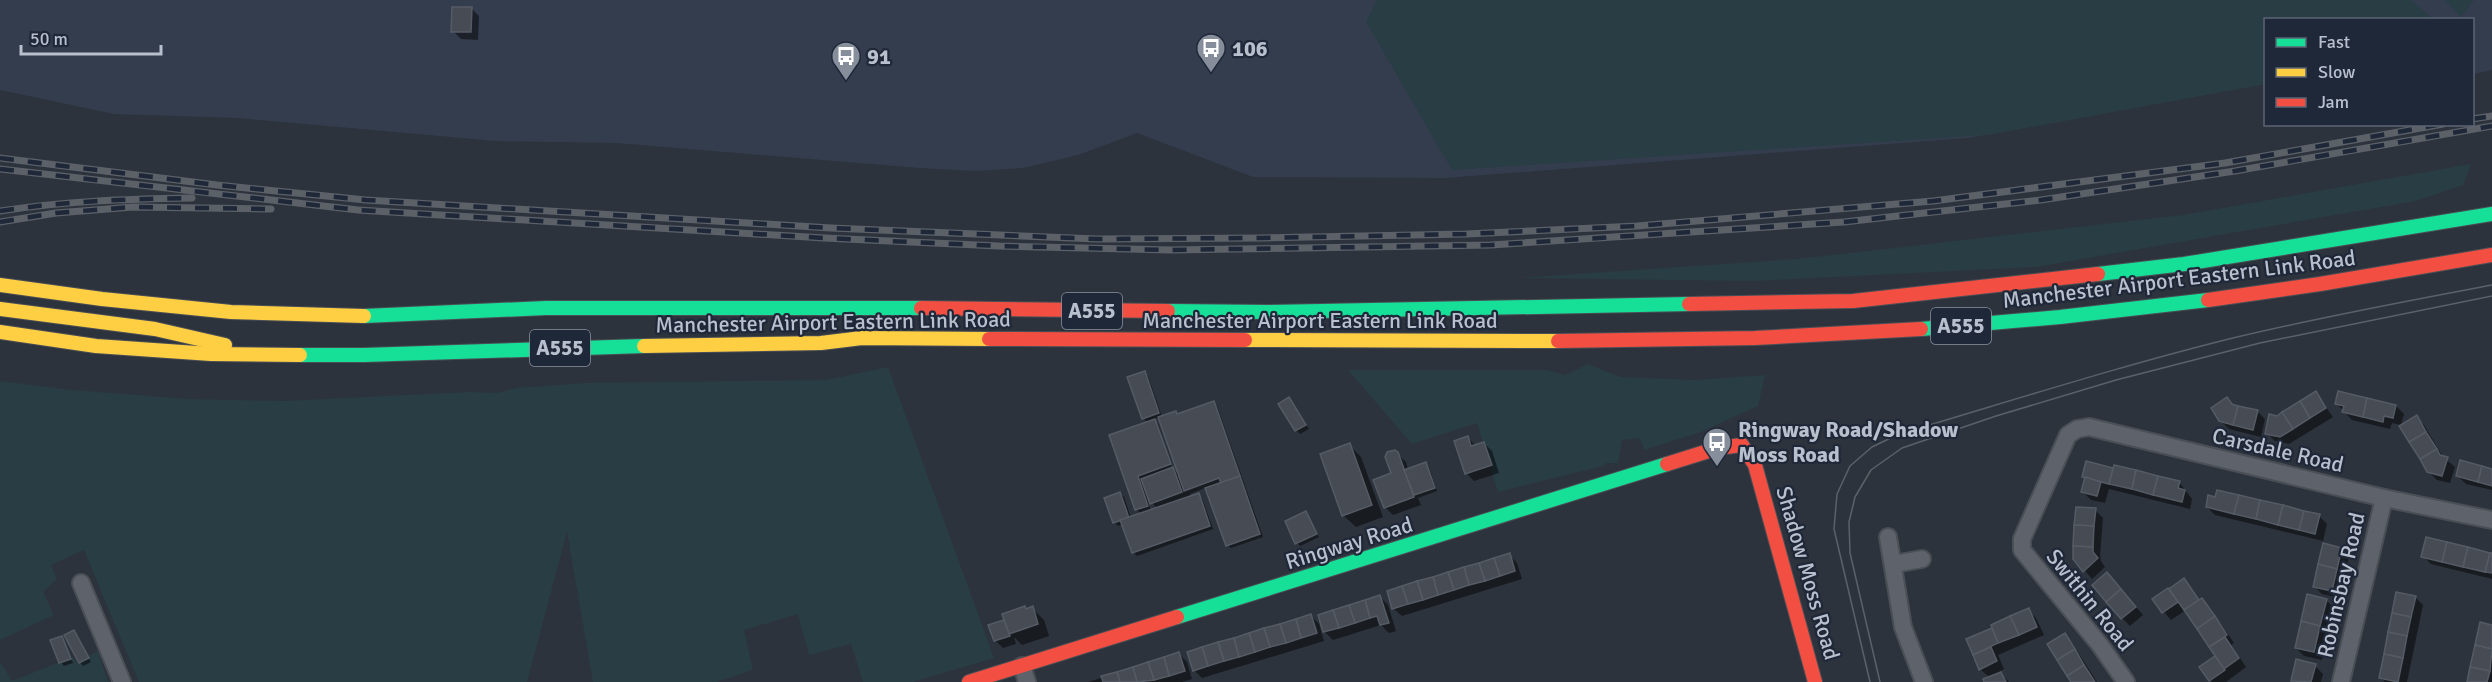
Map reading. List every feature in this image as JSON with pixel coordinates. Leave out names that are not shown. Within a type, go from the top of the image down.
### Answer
[{"type":"main road","name":"Manchester Airport Eastern Link Road","points":[[0,285],[102,299],[231,312],[376,316],[558,308],[807,307],[1268,312],[1853,301],[2184,264],[2492,214]]},
{"type":"main road","name":"Manchester Airport Eastern Link Road","points":[[0,332],[96,346],[211,354],[364,355],[555,348],[821,343],[862,338],[1469,341],[1793,337],[2043,319],[2188,302],[2396,272],[2492,255]]},
{"type":"main road","name":"A555","points":[[0,309],[155,329],[262,353]]},
{"type":"main road","name":"Ringway Road","points":[[969,682],[1707,452],[1742,445]]},
{"type":"main road","name":"Shadow Moss Road","points":[[1742,445],[1755,465],[1815,682]]},
{"type":"street","name":"Carsdale Road","points":[[2063,446],[2068,435],[2077,429],[2089,427],[2384,498],[2492,520]]},
{"type":"street","name":"Swithin Road","points":[[2063,446],[2022,540],[2022,550],[2100,645],[2126,682]]},
{"type":"street","name":"Robinsbay Road","points":[[2341,682],[2384,498]]},
{"type":"street","points":[[1888,537],[1903,627],[1924,682]]},
{"type":"street","points":[[1894,564],[1922,559]]},
{"type":"street","points":[[81,583],[122,682]]},
{"type":"street","points":[[1022,666],[1027,682]]},
{"type":"shaded area","points":[[0,0],[2492,0],[2492,70],[2474,74],[2474,18],[2264,18],[2264,84],[1967,138],[1445,178],[1253,177],[1137,133],[1078,155],[1023,168],[977,171],[617,143],[496,141],[238,118],[114,114],[0,90]]},
{"type":"shaded area","points":[[1377,0],[2411,0],[2432,18],[2264,18],[2264,84],[1988,135],[1452,170],[1366,22]]},
{"type":"shaded area","points":[[2444,0],[2474,0],[2461,17]]},
{"type":"shaded area","points":[[2471,164],[2463,185],[2416,201],[2036,267],[1754,281],[1518,278],[1797,259],[2183,215]]},
{"type":"shaded area","points":[[1588,364],[1620,377],[1695,380],[1765,375],[1758,406],[1701,432],[1644,450],[1640,438],[1622,440],[1618,463],[1606,463],[1603,466],[1498,492],[1477,423],[1412,444],[1348,370],[1547,370],[1565,375]]},
{"type":"shaded area","points":[[888,367],[994,658],[913,682],[863,682],[851,644],[809,655],[798,614],[744,630],[753,670],[717,682],[593,682],[567,532],[527,682],[139,682],[84,550],[51,565],[57,579],[43,592],[54,615],[0,640],[0,381],[72,390],[188,399],[283,401],[470,392],[496,393],[517,388],[585,383],[826,380]]},
{"type":"shaded area","points":[[98,651],[108,682],[0,682],[0,662],[12,681],[73,657],[77,663]]},
{"type":"building","points":[[452,7],[472,7],[471,32],[451,32]]},
{"type":"building","points":[[1145,371],[1159,413],[1142,419],[1127,377]]},
{"type":"building","points":[[2316,391],[2326,408],[2310,418],[2300,401]]},
{"type":"building","points":[[2338,391],[2367,398],[2363,417],[2342,412],[2344,406],[2335,404]]},
{"type":"building","points":[[1289,397],[1306,425],[1295,431],[1278,404]]},
{"type":"building","points":[[2227,397],[2232,404],[2238,406],[2233,425],[2219,421],[2211,408]]},
{"type":"building","points":[[2367,398],[2396,405],[2393,418],[2384,416],[2383,422],[2363,417]]},
{"type":"building","points":[[1214,401],[1240,476],[1221,483],[1219,478],[1184,491],[1158,417],[1176,411],[1177,414]]},
{"type":"building","points":[[2300,401],[2310,418],[2293,429],[2282,412]]},
{"type":"building","points":[[2238,406],[2258,410],[2253,430],[2233,425]]},
{"type":"building","points":[[2282,412],[2293,429],[2280,437],[2265,434],[2269,414],[2277,416]]},
{"type":"building","points":[[2417,415],[2426,432],[2409,442],[2399,426]]},
{"type":"building","points":[[1155,419],[1171,464],[1138,476],[1148,506],[1135,510],[1109,435]]},
{"type":"building","points":[[2426,432],[2437,449],[2420,459],[2409,442]]},
{"type":"building","points":[[1468,436],[1471,446],[1484,442],[1492,465],[1465,474],[1454,441]]},
{"type":"building","points":[[1350,443],[1372,505],[1342,516],[1320,454]]},
{"type":"building","points":[[2437,449],[2440,455],[2448,457],[2442,476],[2427,472],[2420,459]]},
{"type":"building","points":[[1395,450],[1398,452],[1414,497],[1384,508],[1373,480],[1391,473],[1385,457],[1387,452]]},
{"type":"building","points":[[2460,460],[2482,466],[2478,482],[2456,476]]},
{"type":"building","points":[[2086,461],[2113,468],[2109,484],[2082,477]]},
{"type":"building","points":[[1426,462],[1435,488],[1414,495],[1404,470]]},
{"type":"building","points":[[2114,465],[2136,470],[2132,489],[2109,484]]},
{"type":"building","points":[[2482,466],[2492,469],[2492,486],[2478,482]]},
{"type":"building","points":[[1173,467],[1182,492],[1150,504],[1141,479]]},
{"type":"building","points":[[2136,470],[2158,476],[2153,495],[2132,489]]},
{"type":"building","points":[[1240,476],[1260,534],[1226,546],[1205,488]]},
{"type":"building","points":[[2158,476],[2180,481],[2178,488],[2185,490],[2182,502],[2153,495]]},
{"type":"building","points":[[2085,477],[2101,482],[2097,496],[2081,492]]},
{"type":"building","points":[[2217,490],[2239,495],[2234,514],[2206,507],[2208,495],[2215,497]]},
{"type":"building","points":[[1120,492],[1129,518],[1113,523],[1104,498]]},
{"type":"building","points":[[1199,493],[1210,526],[1132,553],[1120,520]]},
{"type":"building","points":[[2239,495],[2260,500],[2256,519],[2234,514]]},
{"type":"building","points":[[2260,500],[2283,505],[2278,525],[2256,519]]},
{"type":"building","points":[[2283,505],[2304,511],[2299,530],[2278,525]]},
{"type":"building","points":[[2076,507],[2096,508],[2094,526],[2074,525]]},
{"type":"building","points":[[1306,511],[1317,534],[1295,544],[1285,521]]},
{"type":"building","points":[[2304,511],[2320,514],[2315,534],[2299,530]]},
{"type":"building","points":[[2074,525],[2094,526],[2093,547],[2073,546]]},
{"type":"building","points":[[2426,537],[2447,542],[2442,562],[2421,557]]},
{"type":"building","points":[[2447,542],[2468,547],[2463,567],[2442,562]]},
{"type":"building","points":[[2323,543],[2342,548],[2337,569],[2318,564]]},
{"type":"building","points":[[2073,546],[2093,547],[2093,552],[2098,558],[2083,572],[2073,559]]},
{"type":"building","points":[[2468,547],[2490,553],[2485,572],[2463,567]]},
{"type":"building","points":[[1510,553],[1515,571],[1500,576],[1494,558]]},
{"type":"building","points":[[2490,553],[2492,553],[2492,573],[2485,572]]},
{"type":"building","points":[[1494,558],[1500,576],[1485,581],[1479,563]]},
{"type":"building","points":[[1479,563],[1485,581],[1469,585],[1464,567]]},
{"type":"building","points":[[2318,564],[2337,569],[2332,591],[2313,587]]},
{"type":"building","points":[[1464,567],[1469,585],[1454,590],[1448,572]]},
{"type":"building","points":[[1448,572],[1454,590],[1438,595],[1433,577]]},
{"type":"building","points":[[2107,572],[2121,589],[2106,602],[2092,585]]},
{"type":"building","points":[[1433,577],[1438,595],[1423,600],[1417,581]]},
{"type":"building","points":[[2184,578],[2199,600],[2184,610],[2169,589]]},
{"type":"building","points":[[1417,581],[1423,600],[1408,604],[1402,586]]},
{"type":"building","points":[[1402,586],[1408,604],[1392,609],[1387,591]]},
{"type":"building","points":[[2168,588],[2178,602],[2162,613],[2152,599]]},
{"type":"building","points":[[2121,589],[2136,607],[2121,619],[2106,602]]},
{"type":"building","points":[[2396,592],[2416,596],[2411,617],[2392,613]]},
{"type":"building","points":[[2307,594],[2327,599],[2320,626],[2301,621]]},
{"type":"building","points":[[1380,595],[1389,623],[1380,625],[1377,616],[1370,618],[1365,600]]},
{"type":"building","points":[[2202,598],[2215,616],[2197,629],[2184,610]]},
{"type":"building","points":[[1365,600],[1370,618],[1355,623],[1349,605]]},
{"type":"building","points":[[1349,605],[1355,623],[1339,628],[1333,610]]},
{"type":"building","points":[[1025,606],[1026,609],[1033,606],[1038,624],[1009,634],[1002,614]]},
{"type":"building","points":[[2029,608],[2037,627],[2019,635],[2010,616]]},
{"type":"building","points":[[1333,610],[1339,628],[1323,632],[1318,615]]},
{"type":"building","points":[[2392,613],[2411,617],[2407,636],[2388,632]]},
{"type":"building","points":[[1311,614],[1317,633],[1301,638],[1296,619]]},
{"type":"building","points":[[2010,616],[2019,635],[1998,643],[1991,625]]},
{"type":"building","points":[[2215,616],[2227,635],[2209,647],[2197,629]]},
{"type":"building","points":[[1296,619],[1301,638],[1286,643],[1280,624]]},
{"type":"building","points":[[1004,620],[1010,636],[994,641],[988,625]]},
{"type":"building","points":[[2301,621],[2320,626],[2314,652],[2295,648]]},
{"type":"building","points":[[2480,622],[2492,625],[2492,649],[2475,645]]},
{"type":"building","points":[[1280,624],[1286,643],[1270,647],[1264,628]]},
{"type":"building","points":[[1264,628],[1270,647],[1255,652],[1249,633]]},
{"type":"building","points":[[1992,628],[1998,643],[1973,655],[1966,639]]},
{"type":"building","points":[[74,630],[89,658],[79,663],[64,635]]},
{"type":"building","points":[[2388,632],[2407,636],[2403,658],[2384,654]]},
{"type":"building","points":[[1249,633],[1255,652],[1239,657],[1234,638]]},
{"type":"building","points":[[2065,633],[2075,649],[2057,660],[2047,644]]},
{"type":"building","points":[[62,636],[71,659],[59,663],[50,640]]},
{"type":"building","points":[[2225,637],[2239,658],[2224,669],[2209,647]]},
{"type":"building","points":[[1234,638],[1239,657],[1224,661],[1218,642]]},
{"type":"building","points":[[1218,642],[1224,661],[1208,666],[1202,647]]},
{"type":"building","points":[[2475,645],[2492,649],[2490,671],[2470,667]]},
{"type":"building","points":[[1202,647],[1208,666],[1193,671],[1187,652]]},
{"type":"building","points":[[1991,647],[1997,661],[1979,670],[1973,655]]},
{"type":"building","points":[[2075,649],[2084,665],[2067,676],[2057,660]]},
{"type":"building","points":[[1179,652],[1185,671],[1169,676],[1164,657]]},
{"type":"building","points":[[2384,654],[2403,658],[2398,682],[2379,678]]},
{"type":"building","points":[[2215,656],[2225,670],[2209,681],[2199,667]]},
{"type":"building","points":[[1164,657],[1169,676],[1154,680],[1148,662]]},
{"type":"building","points":[[2296,659],[2316,664],[2311,682],[2291,681]]},
{"type":"building","points":[[1148,662],[1154,680],[1137,682],[1133,667]]},
{"type":"building","points":[[2084,665],[2095,682],[2071,682],[2067,676]]},
{"type":"building","points":[[1133,667],[1137,682],[1120,682],[1117,672]]},
{"type":"building","points":[[2470,667],[2490,671],[2487,682],[2467,682]]},
{"type":"building","points":[[1117,672],[1120,682],[1103,682],[1101,676]]},
{"type":"building","points":[[2001,672],[2006,682],[1984,682],[1983,679]]},
{"type":"tram line","points":[[1870,682],[1834,529],[1837,494],[1850,466],[1872,447],[1899,434],[2194,348],[2300,323],[2492,285]]},
{"type":"tram line","points":[[1880,682],[1850,553],[1849,522],[1855,497],[1871,470],[1902,448],[1996,416],[2116,380],[2260,343],[2492,296]]},
{"type":"railway","points":[[2474,119],[2492,116]]},
{"type":"railway","points":[[0,158],[217,185],[366,200],[831,228],[1097,239],[1261,238],[1466,234],[1637,226],[1933,201],[2225,163],[2432,126]]},
{"type":"railway","points":[[0,169],[358,210],[824,238],[999,246],[1171,250],[1491,245],[1844,222],[2041,200],[2235,171],[2492,126]]},
{"type":"railway","points":[[0,211],[96,201],[192,198]]},
{"type":"railway","points":[[0,222],[56,213],[133,207],[271,209]]},
{"type":"traffic: fast","points":[[2098,274],[2184,264],[2492,214]]},
{"type":"traffic: fast","points":[[1921,329],[2060,317],[2208,300]]},
{"type":"traffic: fast","points":[[1168,311],[1268,312],[1689,304]]},
{"type":"traffic: fast","points":[[364,316],[546,308],[921,308]]},
{"type":"traffic: fast","points":[[300,355],[644,346]]},
{"type":"traffic: fast","points":[[1177,617],[1667,464]]},
{"type":"traffic: slow","points":[[0,285],[102,299],[231,312],[364,316]]},
{"type":"traffic: slow","points":[[0,309],[155,329],[225,345]]},
{"type":"traffic: slow","points":[[0,332],[96,346],[211,354],[300,355]]},
{"type":"traffic: slow","points":[[644,346],[821,343],[862,338],[989,339]]},
{"type":"traffic: slow","points":[[1245,340],[1558,341]]},
{"type":"traffic: jam","points":[[2208,300],[2492,255]]},
{"type":"traffic: jam","points":[[1689,304],[1853,301],[2098,274]]},
{"type":"traffic: jam","points":[[921,308],[1168,311]]},
{"type":"traffic: jam","points":[[1558,341],[1755,338],[1921,329]]},
{"type":"traffic: jam","points":[[989,339],[1245,340]]},
{"type":"traffic: jam","points":[[1667,464],[1718,448],[1742,445],[1755,465],[1815,682]]},
{"type":"traffic: jam","points":[[969,682],[1177,617]]},
{"type":"place","name":"106","points":[[1211,74]]},
{"type":"place","name":"91","points":[[846,82]]},
{"type":"place","name":"Ringway Road/Shadow Moss Road","points":[[1717,468]]}]
